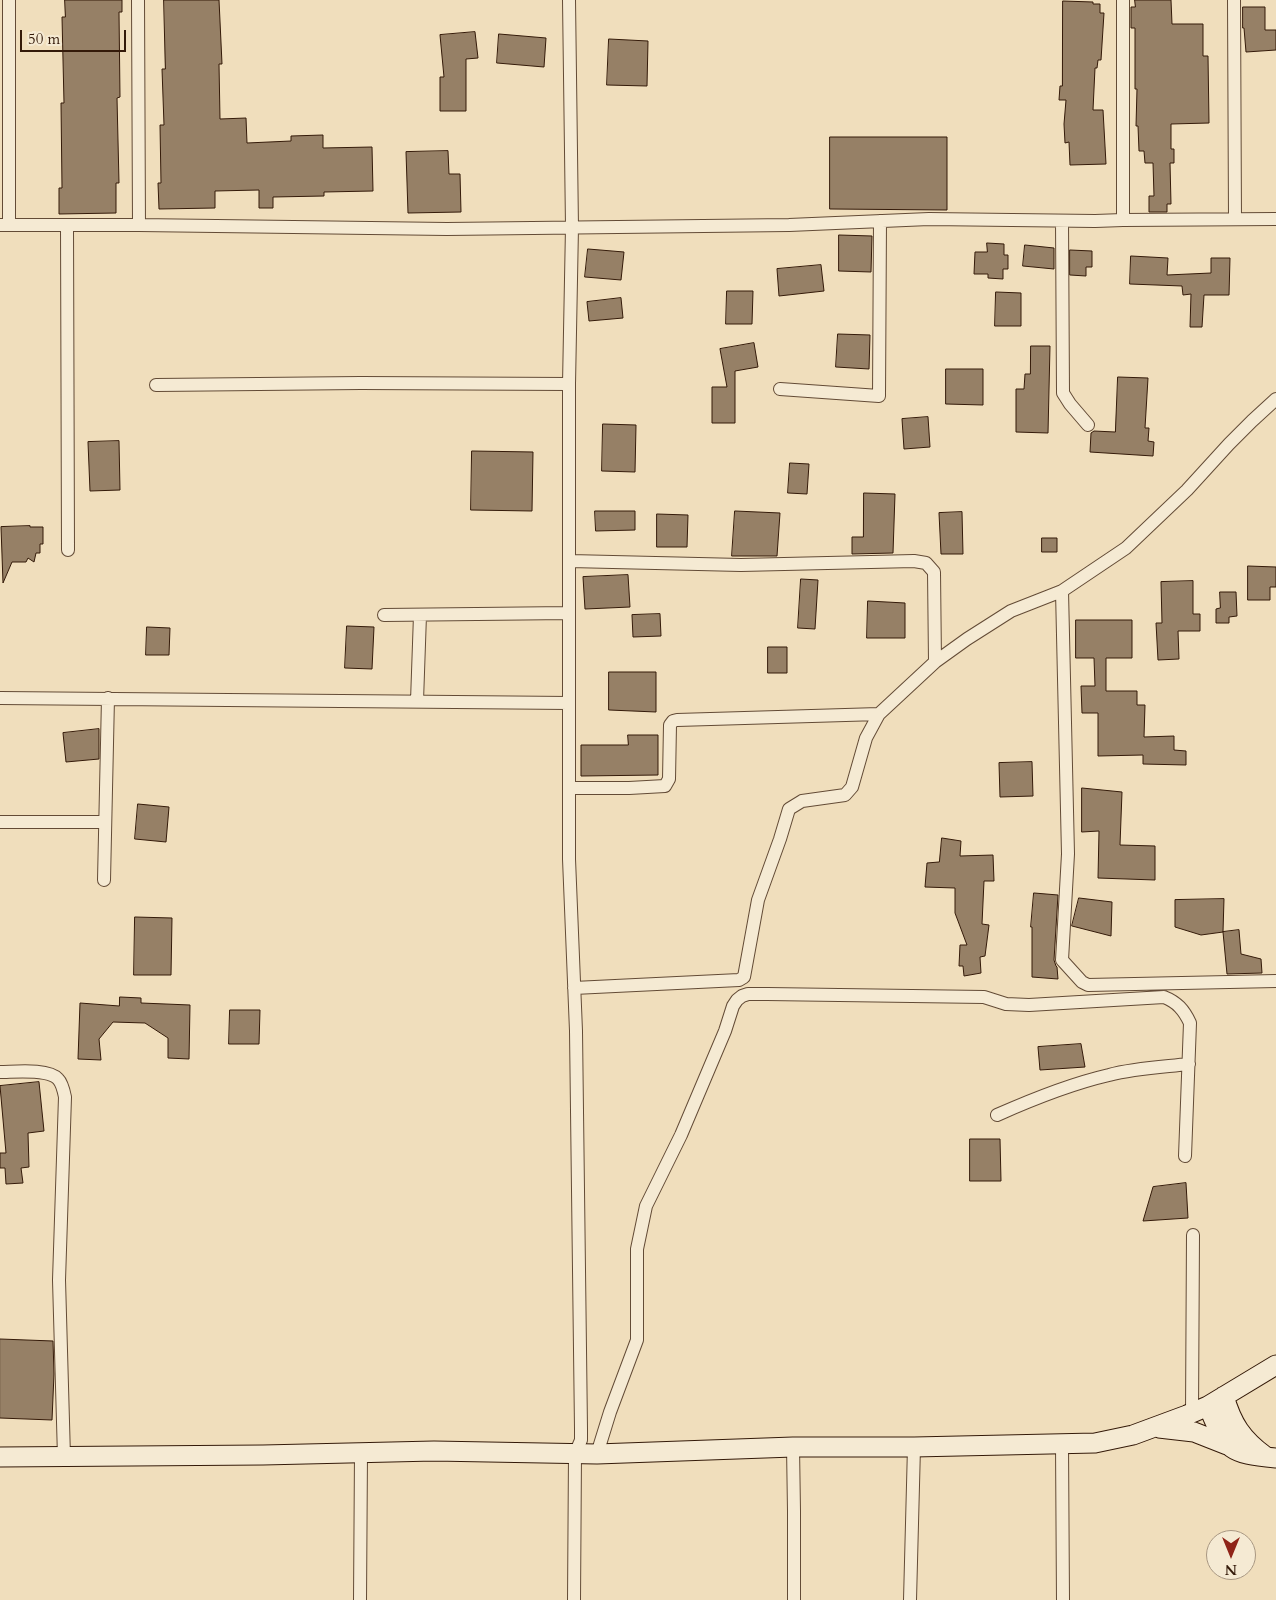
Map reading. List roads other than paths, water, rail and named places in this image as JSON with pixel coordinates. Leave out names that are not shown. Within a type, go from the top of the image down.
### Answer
[{"type":"main road","points":[[0,1457],[434,1451],[597,1454],[793,1447],[914,1447],[1103,1442],[1155,1428],[1208,1405],[1276,1365]]},
{"type":"main road","points":[[1208,1405],[1217,1429],[1227,1445]]},
{"type":"main road","points":[[1208,1405],[1233,1423],[1253,1447],[1271,1458]]},
{"type":"main road","points":[[1155,1428],[1194,1432],[1250,1456],[1271,1458]]},
{"type":"street","points":[[9,0],[5,225],[447,229],[789,225],[929,219],[1062,221],[1276,219]]},
{"type":"street","points":[[138,0],[139,225]]},
{"type":"street","points":[[569,0],[572,227],[569,384],[569,859],[576,1031],[581,1429],[581,1440],[575,1454],[574,1600]]},
{"type":"street","points":[[1123,0],[1123,220]]},
{"type":"street","points":[[1234,0],[1235,219]]},
{"type":"street","points":[[780,389],[879,396],[880,221]]},
{"type":"street","points":[[1062,221],[1063,393],[1088,425]]},
{"type":"street","points":[[67,226],[68,550]]},
{"type":"street","points":[[156,385],[361,383],[569,384]]},
{"type":"street","points":[[574,988],[739,980],[744,977],[758,900],[789,809],[802,801],[836,798],[845,795],[852,787],[866,738],[879,714],[935,662],[967,639],[1011,612],[1062,591],[1126,548],[1187,490],[1229,444],[1276,399]]},
{"type":"street","points":[[570,561],[741,565],[914,561],[926,563],[934,572],[935,662]]},
{"type":"street","points":[[1062,591],[1068,844],[1062,960],[1082,982],[1088,985],[1276,981]]},
{"type":"street","points":[[384,616],[569,613]]},
{"type":"street","points":[[417,701],[420,615]]},
{"type":"street","points":[[0,698],[569,703]]},
{"type":"street","points":[[104,880],[108,698]]},
{"type":"street","points":[[570,788],[665,786],[669,779],[670,724],[677,720],[879,714]]},
{"type":"street","points":[[0,822],[105,822]]},
{"type":"street","points":[[597,1454],[610,1412],[638,1340],[638,1249],[646,1206],[681,1135],[725,1031],[733,1006],[742,996],[748,994],[767,994],[984,997],[1006,1004],[1029,1005],[1164,997],[1178,1005],[1185,1012],[1190,1023],[1185,1156]]},
{"type":"street","points":[[997,1115],[1046,1094],[1110,1074],[1188,1064]]},
{"type":"street","points":[[0,1072],[40,1072],[52,1075],[59,1079],[65,1097],[59,1280],[64,1457]]},
{"type":"street","points":[[1193,1235],[1208,1405]]},
{"type":"street","points":[[1062,1444],[1063,1600]]},
{"type":"street","points":[[793,1447],[794,1600]]},
{"type":"street","points":[[910,1600],[914,1447]]},
{"type":"street","points":[[360,1600],[361,1452]]}]
